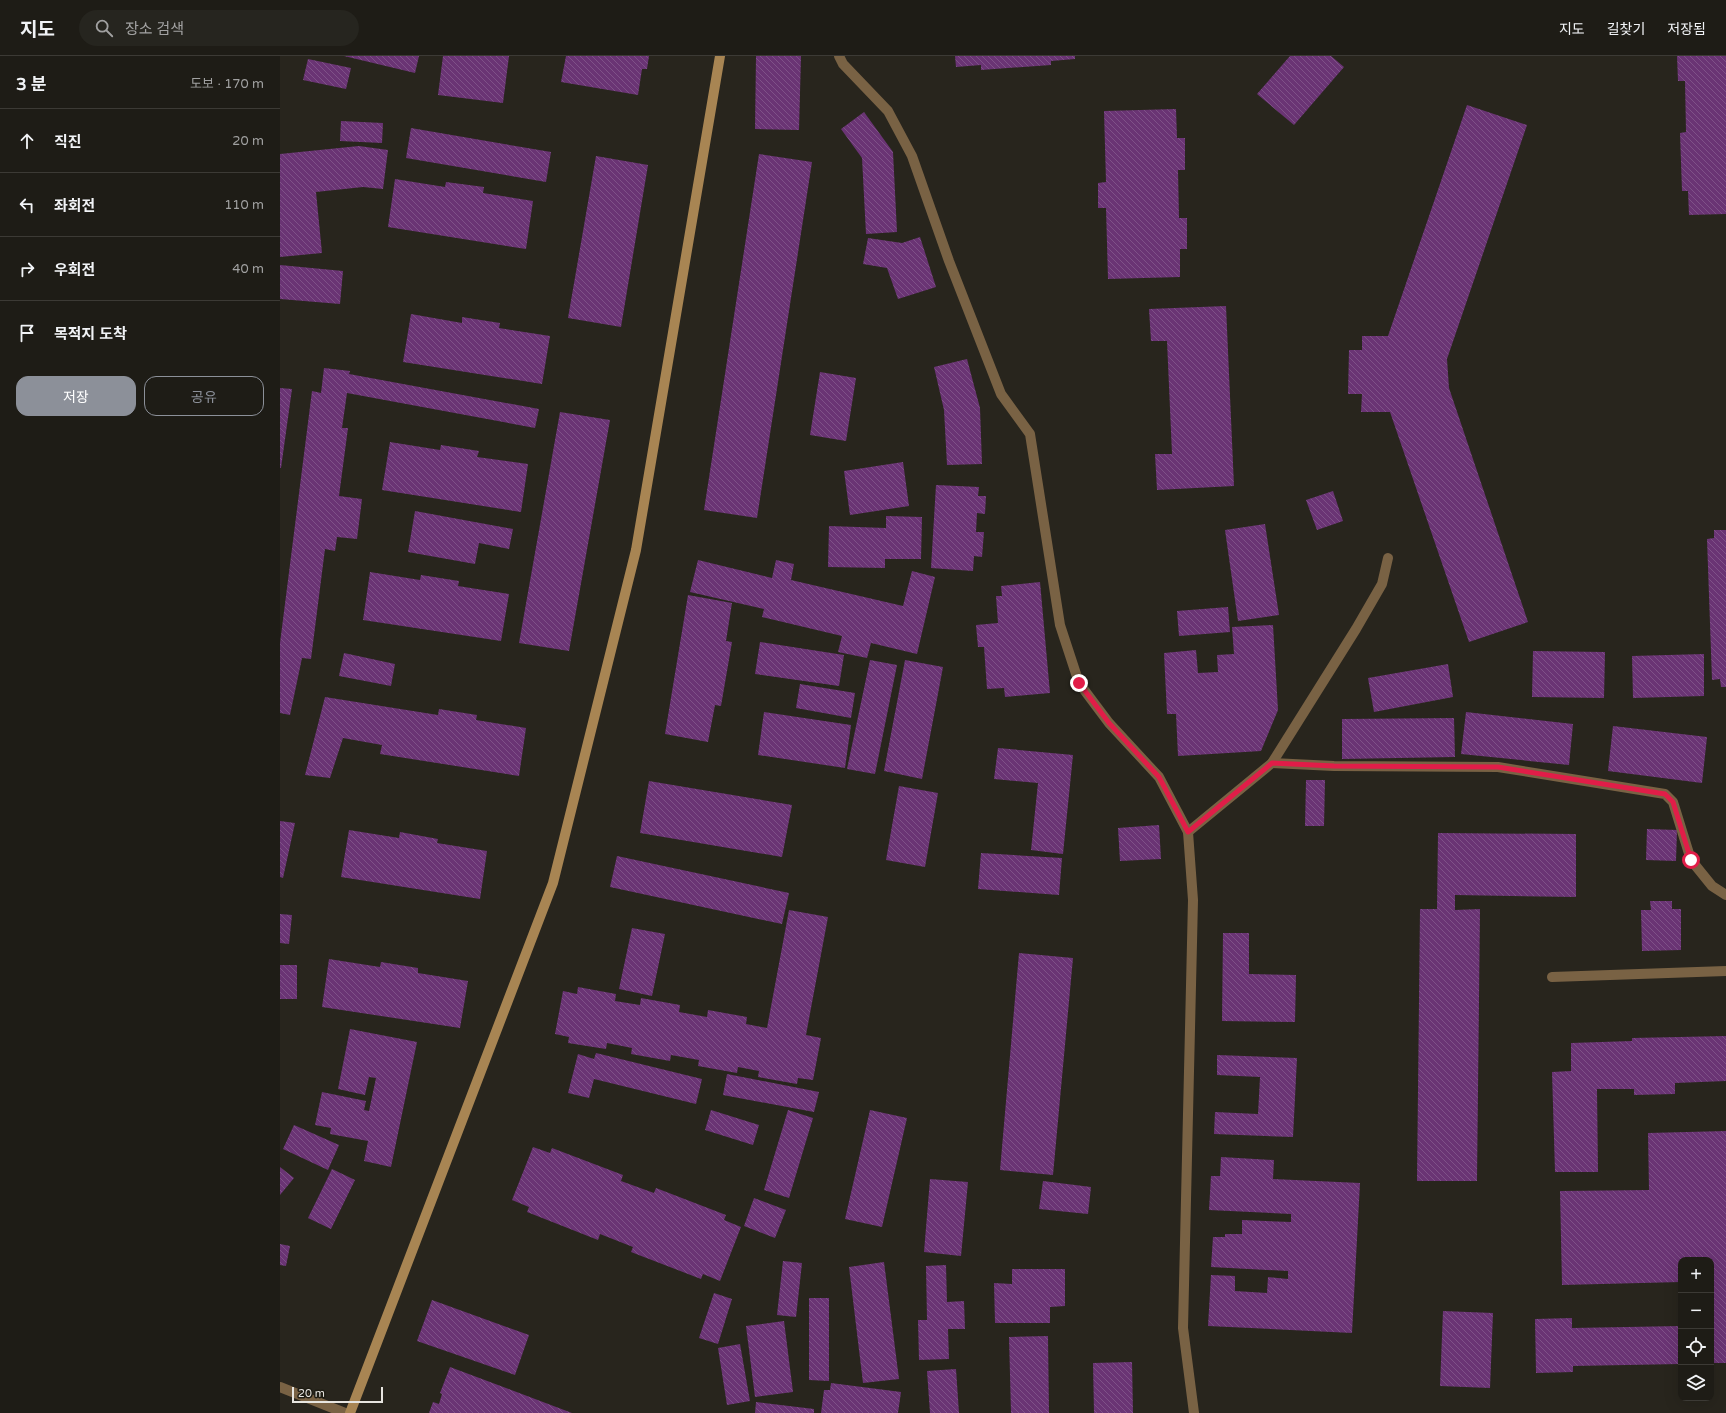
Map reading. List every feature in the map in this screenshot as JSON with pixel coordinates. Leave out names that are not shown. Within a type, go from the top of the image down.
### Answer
[{"type":"street","points":[[350,1413],[553,883],[636,550],[720,56]]},
{"type":"street","points":[[840,56],[843,64],[888,111],[912,156],[948,261],[1001,394],[1030,434],[1060,625],[1079,683],[1109,723],[1159,777],[1188,832],[1193,900],[1183,1328],[1194,1413]]},
{"type":"street","points":[[1188,832],[1272,763],[1375,597],[1382,584],[1388,558]]},
{"type":"street","points":[[1272,763],[1334,766],[1498,767],[1665,794],[1673,802],[1691,860],[1712,886],[1726,895]]},
{"type":"street","points":[[1552,977],[1726,972]]},
{"type":"street","points":[[280,1387],[345,1413]]},
{"type":"building","points":[[344,56],[419,56],[415,73]]},
{"type":"building","points":[[443,56],[509,56],[503,103],[438,95]]},
{"type":"building","points":[[566,56],[649,56],[647,69],[642,69],[638,95],[561,82]]},
{"type":"building","points":[[756,56],[801,56],[799,130],[755,129]]},
{"type":"building","points":[[955,56],[1075,56],[1075,59],[1051,61],[1051,65],[981,70],[981,65],[956,67]]},
{"type":"building","points":[[1290,56],[1331,56],[1344,67],[1294,125],[1257,94]]},
{"type":"building","points":[[1677,56],[1726,56],[1726,214],[1689,215],[1688,191],[1682,191],[1680,133],[1686,132],[1685,81],[1678,81]]},
{"type":"building","points":[[308,59],[351,68],[346,89],[303,80]]},
{"type":"building","points":[[1467,105],[1527,125],[1447,359],[1449,388],[1528,622],[1469,642],[1390,412],[1361,412],[1362,394],[1348,394],[1349,350],[1362,350],[1362,336],[1388,336]]},
{"type":"building","points":[[1176,109],[1177,138],[1185,138],[1185,170],[1178,170],[1179,218],[1187,218],[1187,249],[1180,249],[1180,277],[1108,279],[1106,208],[1098,208],[1098,183],[1106,182],[1104,111]]},
{"type":"building","points":[[864,112],[893,152],[897,232],[866,234],[862,158],[841,129]]},
{"type":"building","points":[[341,121],[383,123],[382,143],[340,141]]},
{"type":"building","points":[[411,128],[551,152],[546,182],[406,158]]},
{"type":"building","points":[[359,146],[388,150],[383,189],[363,187],[316,192],[322,253],[280,257],[280,154]]},
{"type":"building","points":[[759,154],[812,162],[757,518],[704,510]]},
{"type":"building","points":[[596,156],[648,165],[621,327],[568,318]]},
{"type":"building","points":[[395,179],[445,187],[446,182],[484,187],[483,193],[533,201],[526,249],[388,227]]},
{"type":"building","points":[[920,237],[936,287],[898,299],[887,268],[863,264],[868,238],[902,243]]},
{"type":"building","points":[[280,265],[343,271],[340,304],[280,299]]},
{"type":"building","points":[[1226,306],[1234,486],[1157,490],[1155,454],[1172,454],[1167,341],[1151,341],[1149,309]]},
{"type":"building","points":[[411,314],[462,323],[462,317],[500,323],[499,328],[550,336],[542,384],[403,362]]},
{"type":"building","points":[[967,359],[980,408],[982,464],[947,465],[944,410],[934,367]]},
{"type":"building","points":[[324,368],[350,371],[349,374],[539,409],[535,428],[347,393],[342,428],[348,428],[339,496],[362,499],[357,539],[337,537],[335,551],[325,549],[311,659],[302,658],[290,715],[280,713],[280,643],[312,391],[321,393]]},
{"type":"building","points":[[820,372],[856,378],[846,441],[810,435]]},
{"type":"building","points":[[280,388],[292,389],[281,468],[280,468]]},
{"type":"building","points":[[560,412],[610,420],[569,651],[519,643]]},
{"type":"building","points":[[390,442],[440,450],[441,445],[479,451],[477,457],[528,464],[521,512],[382,490]]},
{"type":"building","points":[[903,462],[909,506],[850,515],[844,471]]},
{"type":"building","points":[[936,485],[979,487],[978,496],[986,496],[985,514],[977,513],[976,532],[984,532],[982,557],[974,556],[973,571],[931,568]]},
{"type":"building","points":[[1333,491],[1343,521],[1317,530],[1306,500]]},
{"type":"building","points":[[415,511],[513,529],[509,549],[479,543],[475,564],[408,552]]},
{"type":"building","points":[[886,516],[922,517],[921,559],[885,559],[885,568],[828,567],[829,526],[886,528]]},
{"type":"building","points":[[1265,524],[1279,615],[1238,621],[1225,530]]},
{"type":"building","points":[[1714,530],[1726,530],[1726,687],[1721,687],[1720,679],[1712,680],[1707,539],[1714,538]]},
{"type":"building","points":[[698,560],[772,578],[776,560],[794,564],[791,580],[903,606],[912,571],[935,577],[917,654],[871,643],[867,658],[838,652],[842,636],[762,617],[764,609],[690,592]]},
{"type":"building","points":[[370,572],[420,580],[421,575],[459,581],[458,586],[509,594],[501,641],[363,620]]},
{"type":"building","points":[[1040,582],[1050,693],[1005,697],[1004,688],[987,689],[984,647],[978,647],[976,625],[998,623],[996,596],[1002,596],[1001,586]]},
{"type":"building","points":[[688,595],[732,603],[726,641],[732,642],[721,706],[715,705],[708,742],[665,734]]},
{"type":"building","points":[[1228,607],[1230,632],[1179,636],[1177,611]]},
{"type":"building","points":[[1273,625],[1278,710],[1261,751],[1178,756],[1176,714],[1167,714],[1164,653],[1196,650],[1198,673],[1218,672],[1217,655],[1234,654],[1232,627]]},
{"type":"building","points":[[760,642],[844,655],[839,686],[755,674]]},
{"type":"building","points":[[1533,651],[1605,652],[1604,698],[1532,697]]},
{"type":"building","points":[[344,653],[395,664],[391,686],[339,676]]},
{"type":"building","points":[[1704,654],[1704,696],[1633,698],[1632,656]]},
{"type":"building","points":[[870,660],[897,665],[875,774],[847,769]]},
{"type":"building","points":[[905,660],[943,667],[922,779],[884,771]]},
{"type":"building","points":[[1448,664],[1453,697],[1374,712],[1368,678]]},
{"type":"building","points":[[800,684],[855,693],[851,718],[796,708]]},
{"type":"building","points":[[325,697],[438,715],[439,709],[477,715],[476,720],[526,728],[519,776],[380,754],[382,745],[343,738],[330,778],[305,775]]},
{"type":"building","points":[[764,712],[851,725],[845,768],[758,755]]},
{"type":"building","points":[[1466,712],[1573,724],[1569,765],[1461,754]]},
{"type":"building","points":[[1454,718],[1455,757],[1342,759],[1342,719]]},
{"type":"building","points":[[1613,726],[1707,737],[1702,783],[1608,771]]},
{"type":"building","points":[[998,748],[1073,755],[1063,854],[1031,850],[1038,783],[994,779]]},
{"type":"building","points":[[1306,780],[1325,780],[1324,826],[1305,826]]},
{"type":"building","points":[[649,781],[792,805],[782,857],[640,833]]},
{"type":"building","points":[[899,786],[938,793],[925,867],[886,860]]},
{"type":"building","points":[[280,821],[295,823],[283,878],[280,877]]},
{"type":"building","points":[[1159,825],[1161,859],[1120,861],[1118,828]]},
{"type":"building","points":[[1647,829],[1677,830],[1676,861],[1646,860]]},
{"type":"building","points":[[349,830],[399,838],[400,832],[438,839],[437,843],[487,851],[480,899],[341,877]]},
{"type":"building","points":[[1438,833],[1576,834],[1576,897],[1455,895],[1455,910],[1480,909],[1477,1181],[1417,1181],[1420,909],[1437,909]]},
{"type":"building","points":[[981,853],[1062,858],[1059,895],[978,889]]},
{"type":"building","points":[[617,856],[789,893],[782,924],[610,887]]},
{"type":"building","points":[[1650,901],[1672,901],[1672,909],[1681,909],[1681,950],[1642,951],[1641,910],[1651,910]]},
{"type":"building","points":[[789,910],[828,917],[806,1035],[821,1038],[813,1080],[798,1078],[797,1084],[758,1077],[759,1071],[738,1067],[737,1073],[698,1066],[699,1060],[671,1055],[670,1061],[631,1054],[632,1048],[607,1043],[606,1049],[568,1043],[569,1037],[555,1034],[563,991],[577,994],[578,987],[616,994],[615,1001],[640,1005],[641,998],[680,1005],[679,1012],[707,1017],[708,1010],[747,1017],[746,1024],[767,1028]]},
{"type":"building","points":[[280,914],[292,915],[289,944],[280,943]]},
{"type":"building","points":[[632,928],[665,934],[652,996],[619,989]]},
{"type":"building","points":[[1223,933],[1249,933],[1249,974],[1296,975],[1295,1022],[1222,1021]]},
{"type":"building","points":[[1019,953],[1073,958],[1053,1175],[1000,1170]]},
{"type":"building","points":[[329,959],[380,967],[381,962],[418,968],[418,973],[468,981],[460,1028],[322,1007]]},
{"type":"building","points":[[280,965],[297,965],[297,999],[280,999]]},
{"type":"building","points":[[350,1029],[417,1042],[391,1167],[364,1161],[368,1141],[330,1134],[331,1128],[315,1125],[322,1092],[366,1101],[364,1110],[369,1111],[376,1078],[369,1077],[365,1095],[338,1089]]},
{"type":"building","points":[[1726,1036],[1726,1081],[1675,1083],[1675,1094],[1634,1095],[1634,1089],[1597,1089],[1598,1172],[1555,1172],[1552,1072],[1571,1071],[1571,1043],[1632,1041],[1632,1038]]},
{"type":"building","points":[[596,1053],[702,1079],[696,1104],[594,1079],[589,1098],[568,1093],[578,1054],[594,1059]]},
{"type":"building","points":[[1217,1055],[1297,1058],[1293,1137],[1214,1134],[1215,1112],[1258,1114],[1260,1077],[1217,1075]]},
{"type":"building","points":[[727,1074],[819,1092],[814,1112],[723,1095]]},
{"type":"building","points":[[711,1110],[759,1125],[753,1145],[705,1130]]},
{"type":"building","points":[[788,1110],[813,1118],[789,1198],[764,1190]]},
{"type":"building","points":[[870,1110],[907,1118],[882,1227],[845,1219]]},
{"type":"building","points":[[294,1125],[339,1145],[328,1170],[283,1149]]},
{"type":"building","points":[[1726,1131],[1726,1363],[1714,1363],[1714,1257],[1678,1257],[1678,1282],[1562,1285],[1560,1191],[1649,1190],[1648,1133]]},
{"type":"building","points":[[533,1147],[550,1153],[552,1148],[623,1175],[621,1181],[654,1193],[656,1188],[726,1215],[724,1220],[741,1227],[720,1281],[703,1274],[701,1279],[631,1252],[633,1247],[600,1234],[598,1240],[527,1212],[529,1207],[512,1200]]},
{"type":"building","points":[[1221,1157],[1274,1160],[1273,1179],[1360,1183],[1352,1333],[1208,1326],[1211,1275],[1235,1276],[1235,1291],[1267,1293],[1268,1277],[1288,1279],[1288,1271],[1211,1267],[1213,1237],[1225,1237],[1225,1234],[1242,1234],[1242,1220],[1291,1222],[1291,1214],[1209,1210],[1211,1176],[1220,1176]]},
{"type":"building","points":[[280,1167],[294,1178],[280,1195]]},
{"type":"building","points":[[332,1169],[355,1180],[331,1229],[308,1218]]},
{"type":"building","points":[[930,1179],[968,1182],[961,1256],[924,1252]]},
{"type":"building","points":[[1043,1181],[1091,1187],[1088,1214],[1039,1209]]},
{"type":"building","points":[[754,1198],[786,1210],[775,1238],[744,1226]]},
{"type":"building","points":[[280,1244],[290,1246],[286,1266],[280,1265]]},
{"type":"building","points":[[783,1261],[802,1263],[796,1317],[777,1315]]},
{"type":"building","points":[[884,1262],[899,1379],[863,1383],[849,1267]]},
{"type":"building","points":[[946,1265],[947,1302],[964,1301],[965,1329],[948,1329],[949,1359],[919,1360],[918,1320],[927,1320],[926,1266]]},
{"type":"building","points":[[1012,1269],[1065,1269],[1065,1306],[1050,1307],[1050,1323],[995,1323],[994,1283],[1012,1284]]},
{"type":"building","points":[[714,1293],[732,1299],[718,1344],[699,1338]]},
{"type":"building","points":[[809,1298],[829,1298],[829,1381],[809,1380]]},
{"type":"building","points":[[432,1300],[529,1335],[515,1375],[417,1341]]},
{"type":"building","points":[[1443,1311],[1493,1313],[1490,1388],[1440,1386]]},
{"type":"building","points":[[1572,1318],[1572,1328],[1678,1326],[1678,1364],[1573,1366],[1573,1372],[1536,1373],[1535,1319]]},
{"type":"building","points":[[784,1321],[793,1392],[755,1397],[746,1326]]},
{"type":"building","points":[[1048,1336],[1049,1413],[1011,1413],[1009,1337]]},
{"type":"building","points":[[740,1344],[750,1401],[727,1405],[718,1348]]},
{"type":"building","points":[[1132,1362],[1133,1413],[1094,1413],[1093,1363]]},
{"type":"building","points":[[450,1367],[572,1413],[429,1413],[433,1402],[439,1404],[442,1394],[440,1393]]},
{"type":"building","points":[[956,1369],[959,1413],[930,1413],[927,1371]]},
{"type":"building","points":[[831,1383],[901,1392],[898,1413],[821,1413],[824,1390],[830,1390]]},
{"type":"building","points":[[756,1402],[814,1409],[814,1413],[755,1413]]},
{"type":"route","points":[[1079,683],[1109,723],[1159,777],[1188,832],[1272,763],[1334,766],[1498,767],[1665,794],[1673,802],[1691,860]]}]
